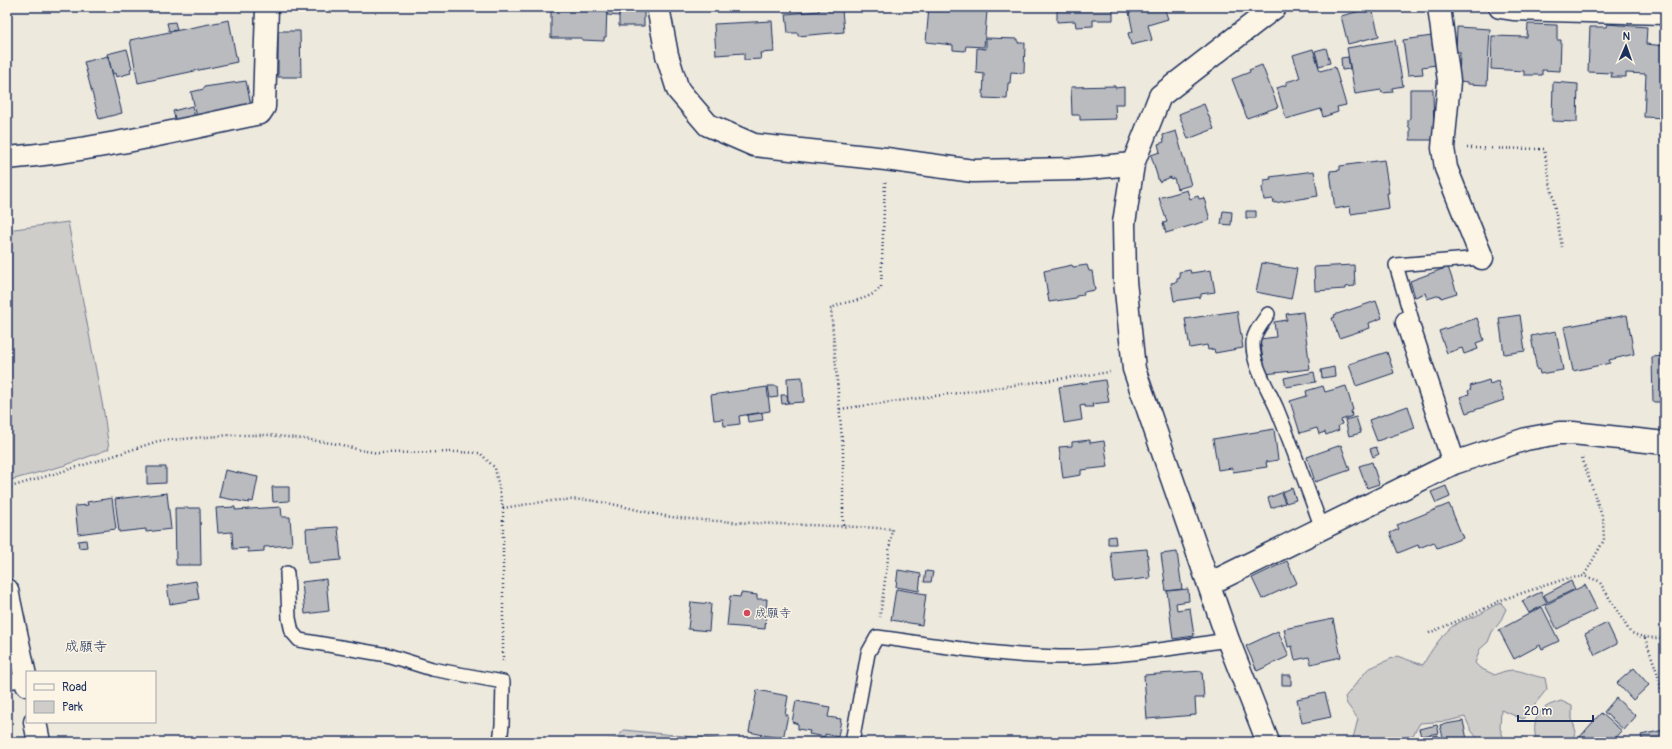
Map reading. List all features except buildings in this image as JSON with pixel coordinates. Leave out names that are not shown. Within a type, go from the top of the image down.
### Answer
[{"type":"street","points":[[7,158],[43,155],[115,144],[260,113],[264,107],[267,7]]},
{"type":"street","points":[[658,7],[666,55],[678,90],[708,125],[754,145],[886,159],[973,171],[1077,169],[1132,164]]},
{"type":"street","points":[[1268,742],[1228,640],[1134,369],[1125,281],[1124,223],[1132,164],[1160,96],[1275,7]]},
{"type":"street","points":[[1439,7],[1449,81],[1443,148],[1446,168],[1482,258]]},
{"type":"street","points":[[1500,7],[1513,9],[1665,13]]},
{"type":"street","points":[[1408,322],[1454,463]]},
{"type":"street","points":[[1209,584],[1454,463],[1526,439],[1559,433],[1573,433],[1665,443]]},
{"type":"street","points":[[7,590],[20,682]]},
{"type":"lane","points":[[1408,322],[1412,320],[1396,265],[1482,258]]},
{"type":"lane","points":[[1268,314],[1252,342],[1254,353],[1260,373],[1276,408],[1322,528]]},
{"type":"lane","points":[[287,573],[289,618],[292,632],[299,640],[387,655],[432,670],[503,682],[500,742]]},
{"type":"lane","points":[[852,742],[868,653],[877,637],[988,652],[1059,657],[1144,653],[1228,640]]},
{"type":"path","points":[[1443,148],[1544,149],[1562,247]]},
{"type":"path","points":[[843,525],[843,451],[831,309],[835,306],[855,302],[875,294],[881,288],[886,159]]},
{"type":"path","points":[[840,409],[1134,369]]},
{"type":"path","points":[[1573,433],[1603,519],[1604,540],[1584,576]]},
{"type":"path","points":[[7,488],[103,460],[158,441],[231,434],[269,436],[338,444],[378,453],[480,453],[496,468],[502,508],[503,682]]},
{"type":"path","points":[[502,508],[571,500],[588,500],[678,518],[750,524],[843,525],[892,529],[877,637]]},
{"type":"path","points":[[1429,633],[1476,613],[1501,600],[1565,579],[1584,576],[1599,581],[1630,632],[1644,638],[1665,638]]},
{"type":"path","points":[[1644,638],[1657,672],[1665,705]]},
{"type":"green space","points":[[68,222],[104,413],[109,449],[66,465],[7,481],[7,230]]},
{"type":"green space","points":[[1501,603],[1506,609],[1500,622],[1492,632],[1488,642],[1480,649],[1475,663],[1480,668],[1495,675],[1509,670],[1515,670],[1545,678],[1547,689],[1523,719],[1501,710],[1500,728],[1505,742],[1480,742],[1471,730],[1465,717],[1448,721],[1420,723],[1413,735],[1398,739],[1375,742],[1352,742],[1358,719],[1347,704],[1345,697],[1368,669],[1397,656],[1423,665],[1437,643],[1451,627],[1459,622],[1479,615]]},
{"type":"green space","points":[[1561,701],[1572,706],[1572,719],[1576,732],[1570,742],[1537,742],[1535,733],[1536,718],[1542,710],[1551,704]]},
{"type":"green space","points":[[624,730],[724,740],[724,742],[595,742],[616,739]]},
{"type":"place","name":"成願寺","points":[[747,613]]},
{"type":"district","name":"成願寺","points":[[86,646]]}]
